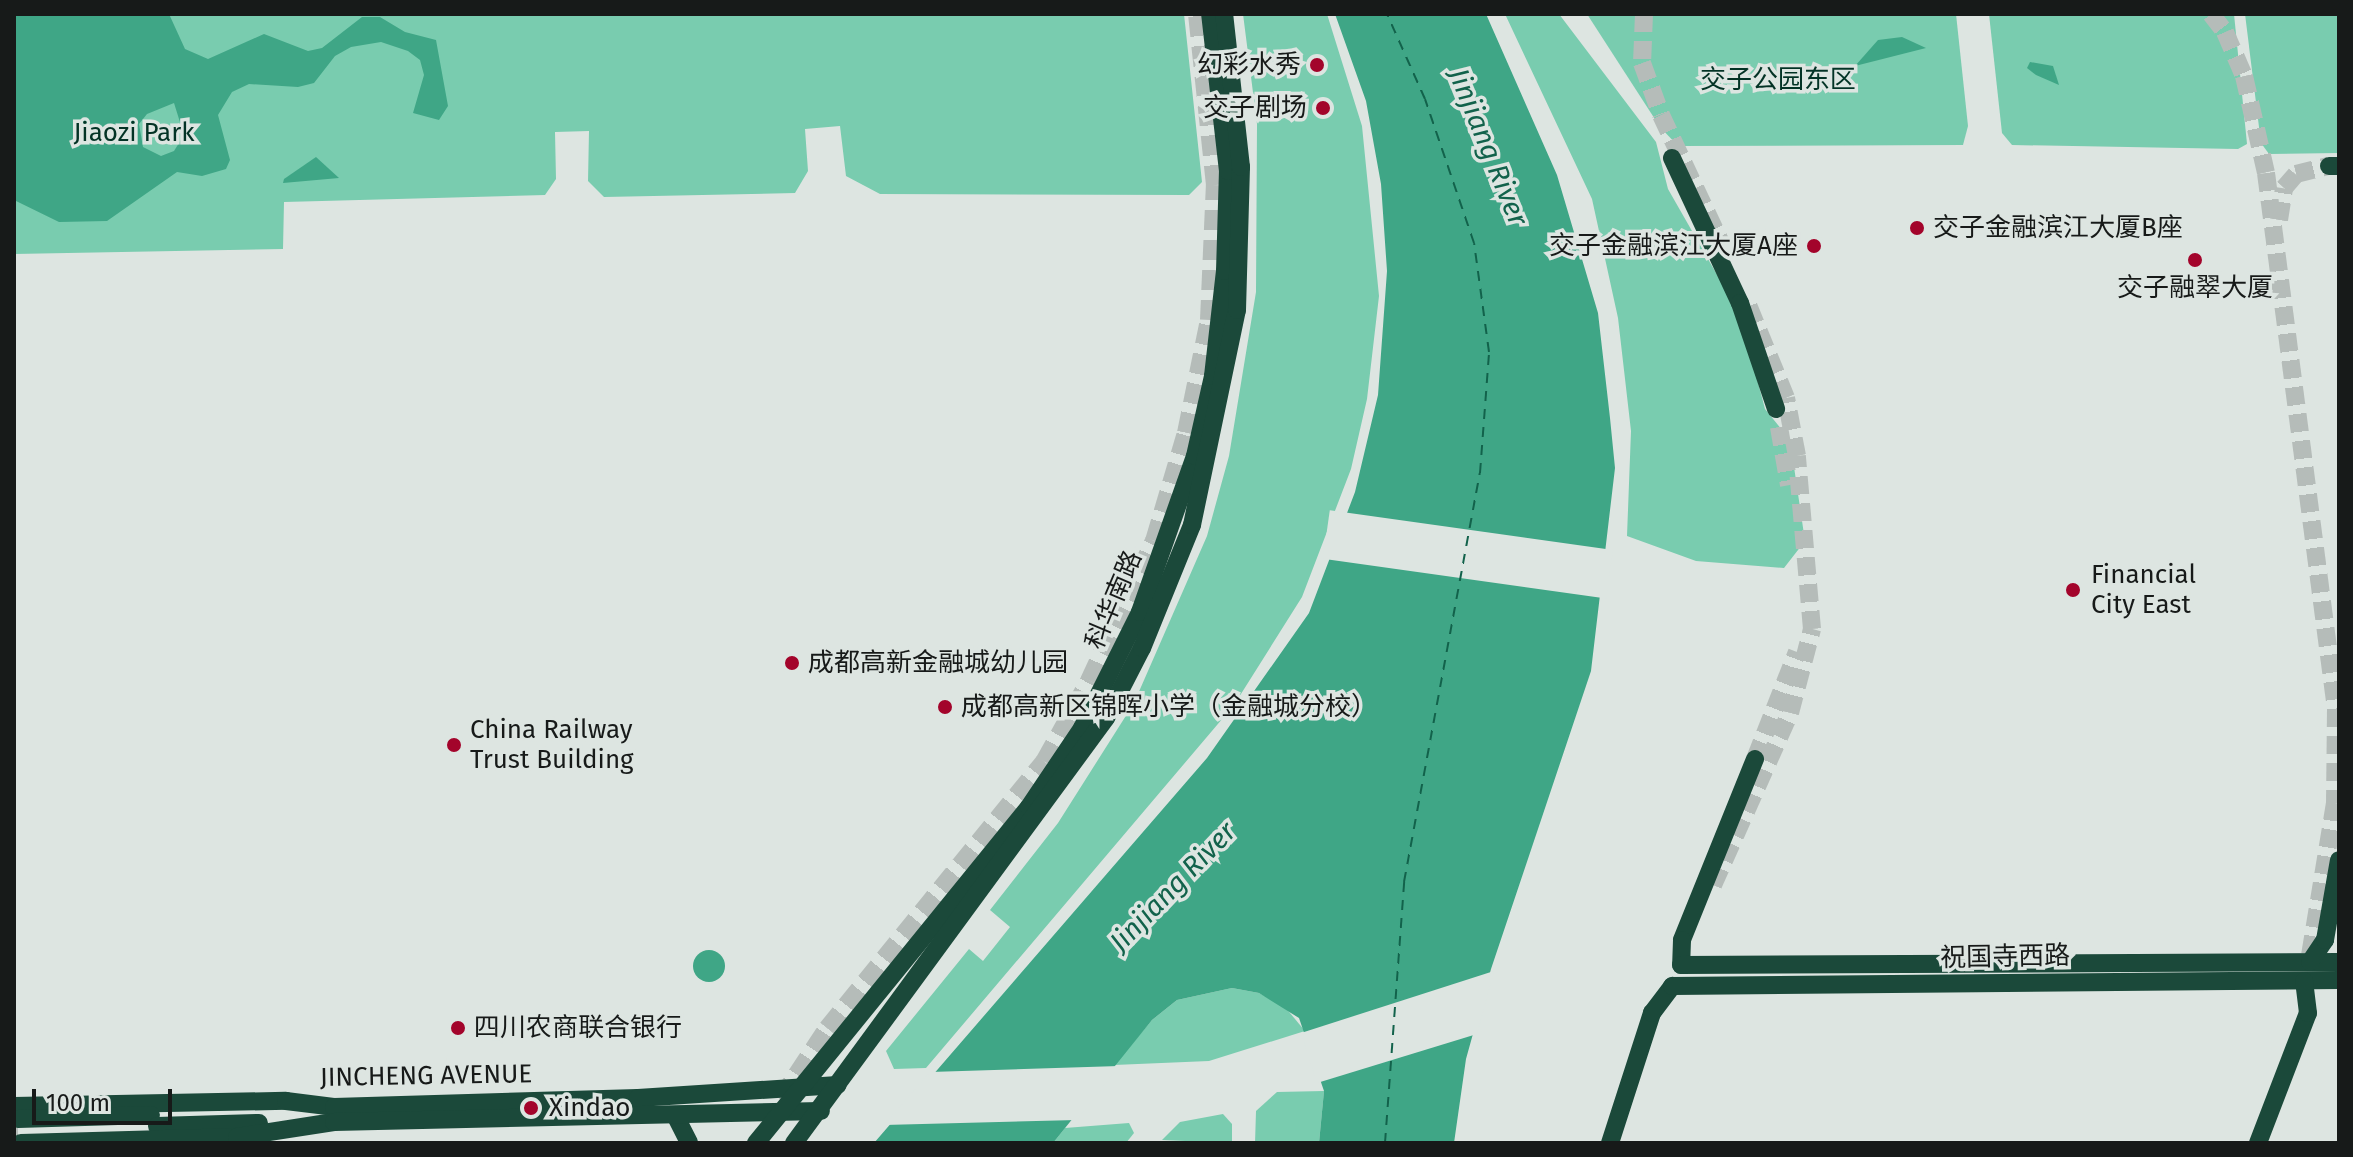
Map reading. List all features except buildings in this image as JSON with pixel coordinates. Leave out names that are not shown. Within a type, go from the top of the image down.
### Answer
[{"type":"main road","name":"科华南路","points":[[756,1142],[1029,807],[1064,754],[1134,625],[1173,527],[1213,376],[1225,271],[1228,171],[1210,14]]},
{"type":"main road","name":"科华南路","points":[[794,1143],[821,1111],[1106,718],[1142,648],[1192,525],[1237,310],[1241,167],[1224,14]]},
{"type":"main road","points":[[1672,158],[1740,303],[1776,409]]},
{"type":"main road","name":"祝国寺西路","points":[[1755,759],[1682,940],[1681,965],[2307,971],[2339,980]]},
{"type":"main road","points":[[2258,1143],[2308,1013],[2307,971],[2325,940],[2339,860]]},
{"type":"main road","name":"祝国寺西路","points":[[1610,1143],[1652,1013],[1672,986],[2307,971],[2339,962]]},
{"type":"main road","name":"JINCHENG AVENUE","points":[[18,1125],[237,1137],[334,1114],[838,1085]]},
{"type":"main road","name":"JINCHENG AVENUE","points":[[18,1125],[286,1101],[334,1114],[675,1115],[821,1111]]},
{"type":"main road","points":[[675,1115],[689,1143]]},
{"type":"green space","name":"Jiaozi Park","points":[[14,14],[1184,14],[1202,182],[1189,195],[880,194],[846,176],[840,126],[805,129],[808,171],[795,193],[604,197],[588,181],[589,131],[555,132],[556,179],[545,195],[284,202],[283,249],[14,254]]},
{"type":"green space","points":[[1243,14],[1327,14],[1362,126],[1379,296],[1367,399],[1351,469],[1302,597],[1234,705],[926,1068],[894,1069],[886,1051],[969,949],[983,961],[1010,927],[990,910],[1058,823],[1134,703],[1207,536],[1229,456],[1256,292],[1257,124]]},
{"type":"green space","points":[[1505,14],[1559,14],[1656,142],[1668,189],[1740,315],[1765,409],[1790,440],[1805,541],[1784,568],[1696,561],[1627,536],[1631,431],[1618,318],[1592,199]]},
{"type":"green space","name":"交子公园东区","points":[[1587,14],[1956,14],[1968,126],[1963,145],[1678,146],[1660,127]]},
{"type":"green space","points":[[1989,14],[2234,14],[2247,144],[2238,149],[2012,145],[2002,133]]},
{"type":"green space","points":[[2245,14],[2339,14],[2339,153],[2269,154],[2261,143]]},
{"type":"green space","points":[[1232,988],[1259,993],[1285,1007],[1305,1031],[1209,1061],[1114,1065],[1152,1020],[1177,1000]]},
{"type":"green space","points":[[1324,1091],[1319,1143],[1255,1143],[1256,1111],[1277,1092]]},
{"type":"green space","points":[[1223,1114],[1232,1124],[1232,1143],[1162,1140],[1180,1122]]},
{"type":"green space","points":[[1129,1123],[1134,1133],[1126,1143],[1053,1143],[1065,1128]]},
{"type":"water","points":[[14,14],[169,14],[185,49],[208,59],[264,34],[308,51],[322,48],[362,17],[380,17],[405,32],[436,40],[448,106],[439,120],[413,113],[424,75],[420,60],[408,51],[381,42],[351,47],[335,56],[314,83],[298,87],[249,84],[232,92],[218,115],[230,160],[226,169],[202,176],[177,172],[107,221],[59,222],[14,200]],"holes":[[[174,103],[184,135],[174,151],[161,156],[143,147],[139,124],[147,114]]]},
{"type":"water","name":"Jinjiang River","points":[[1335,14],[1486,14],[1557,175],[1598,313],[1610,418],[1615,468],[1591,671],[1491,969],[1466,1059],[1454,1143],[1319,1143],[1324,1091],[1299,1018],[1259,993],[1232,988],[1177,1000],[1152,1020],[1053,1143],[874,1143],[1207,758],[1309,613],[1355,492],[1378,395],[1387,271],[1381,184],[1366,101]]},
{"type":"water","points":[[1902,37],[1926,48],[1855,66],[1878,40]]},
{"type":"water","points":[[2030,62],[2053,66],[2059,85],[2027,68]]},
{"type":"water","points":[[316,157],[339,178],[283,183],[284,179]]},
{"type":"water","points":[[709,950],[720,955],[725,966],[720,977],[709,982],[698,977],[693,966],[698,955]]},
{"type":"pier","points":[[1330,510],[1613,550],[1606,599],[1323,559]]},
{"type":"pier","points":[[1494,971],[1477,1034],[1317,1083],[1301,1033]]},
{"type":"pier","points":[[1119,1066],[1077,1120],[884,1125],[930,1072]]},
{"type":"ferry route","points":[[1385,1143],[1404,882],[1480,473],[1489,352],[1474,243],[1425,99],[1387,14]]},
{"type":"tunnel","points":[[781,1100],[828,1029],[1045,762],[1090,681],[1155,541],[1187,433],[1210,320],[1216,185],[1198,14]]},
{"type":"tunnel","points":[[1644,14],[1642,63],[1661,115],[1721,243]]},
{"type":"tunnel","points":[[2211,14],[2225,32],[2244,76],[2266,173],[2336,709],[2335,803],[2308,967]]},
{"type":"tunnel","points":[[2279,220],[2284,188],[2296,174],[2329,166]]},
{"type":"tunnel","points":[[1713,885],[1790,713],[1812,629],[1797,456],[1786,398],[1746,300]]},
{"type":"tunnel","points":[[1779,427],[1789,485]]},
{"type":"tunnel","points":[[1755,759],[1797,652]]},
{"type":"place","name":"幻彩水秀","points":[[1317,65]]},
{"type":"place","name":"交子剧场","points":[[1323,108]]},
{"type":"place","name":"交子金融滨江大厦B座","points":[[1917,228]]},
{"type":"place","name":"交子金融滨江大厦A座","points":[[1814,246]]},
{"type":"place","name":"交子融翠大厦","points":[[2195,260]]},
{"type":"place","name":"Financial City East","points":[[2073,590]]},
{"type":"place","name":"成都高新金融城幼儿园","points":[[792,663]]},
{"type":"place","name":"成都高新区锦晖小学（金融城分校）","points":[[945,707]]},
{"type":"place","name":"China Railway Trust Building","points":[[454,745]]},
{"type":"place","name":"四川农商联合银行","points":[[458,1028]]},
{"type":"place","name":"Xindao","points":[[531,1108]]}]
